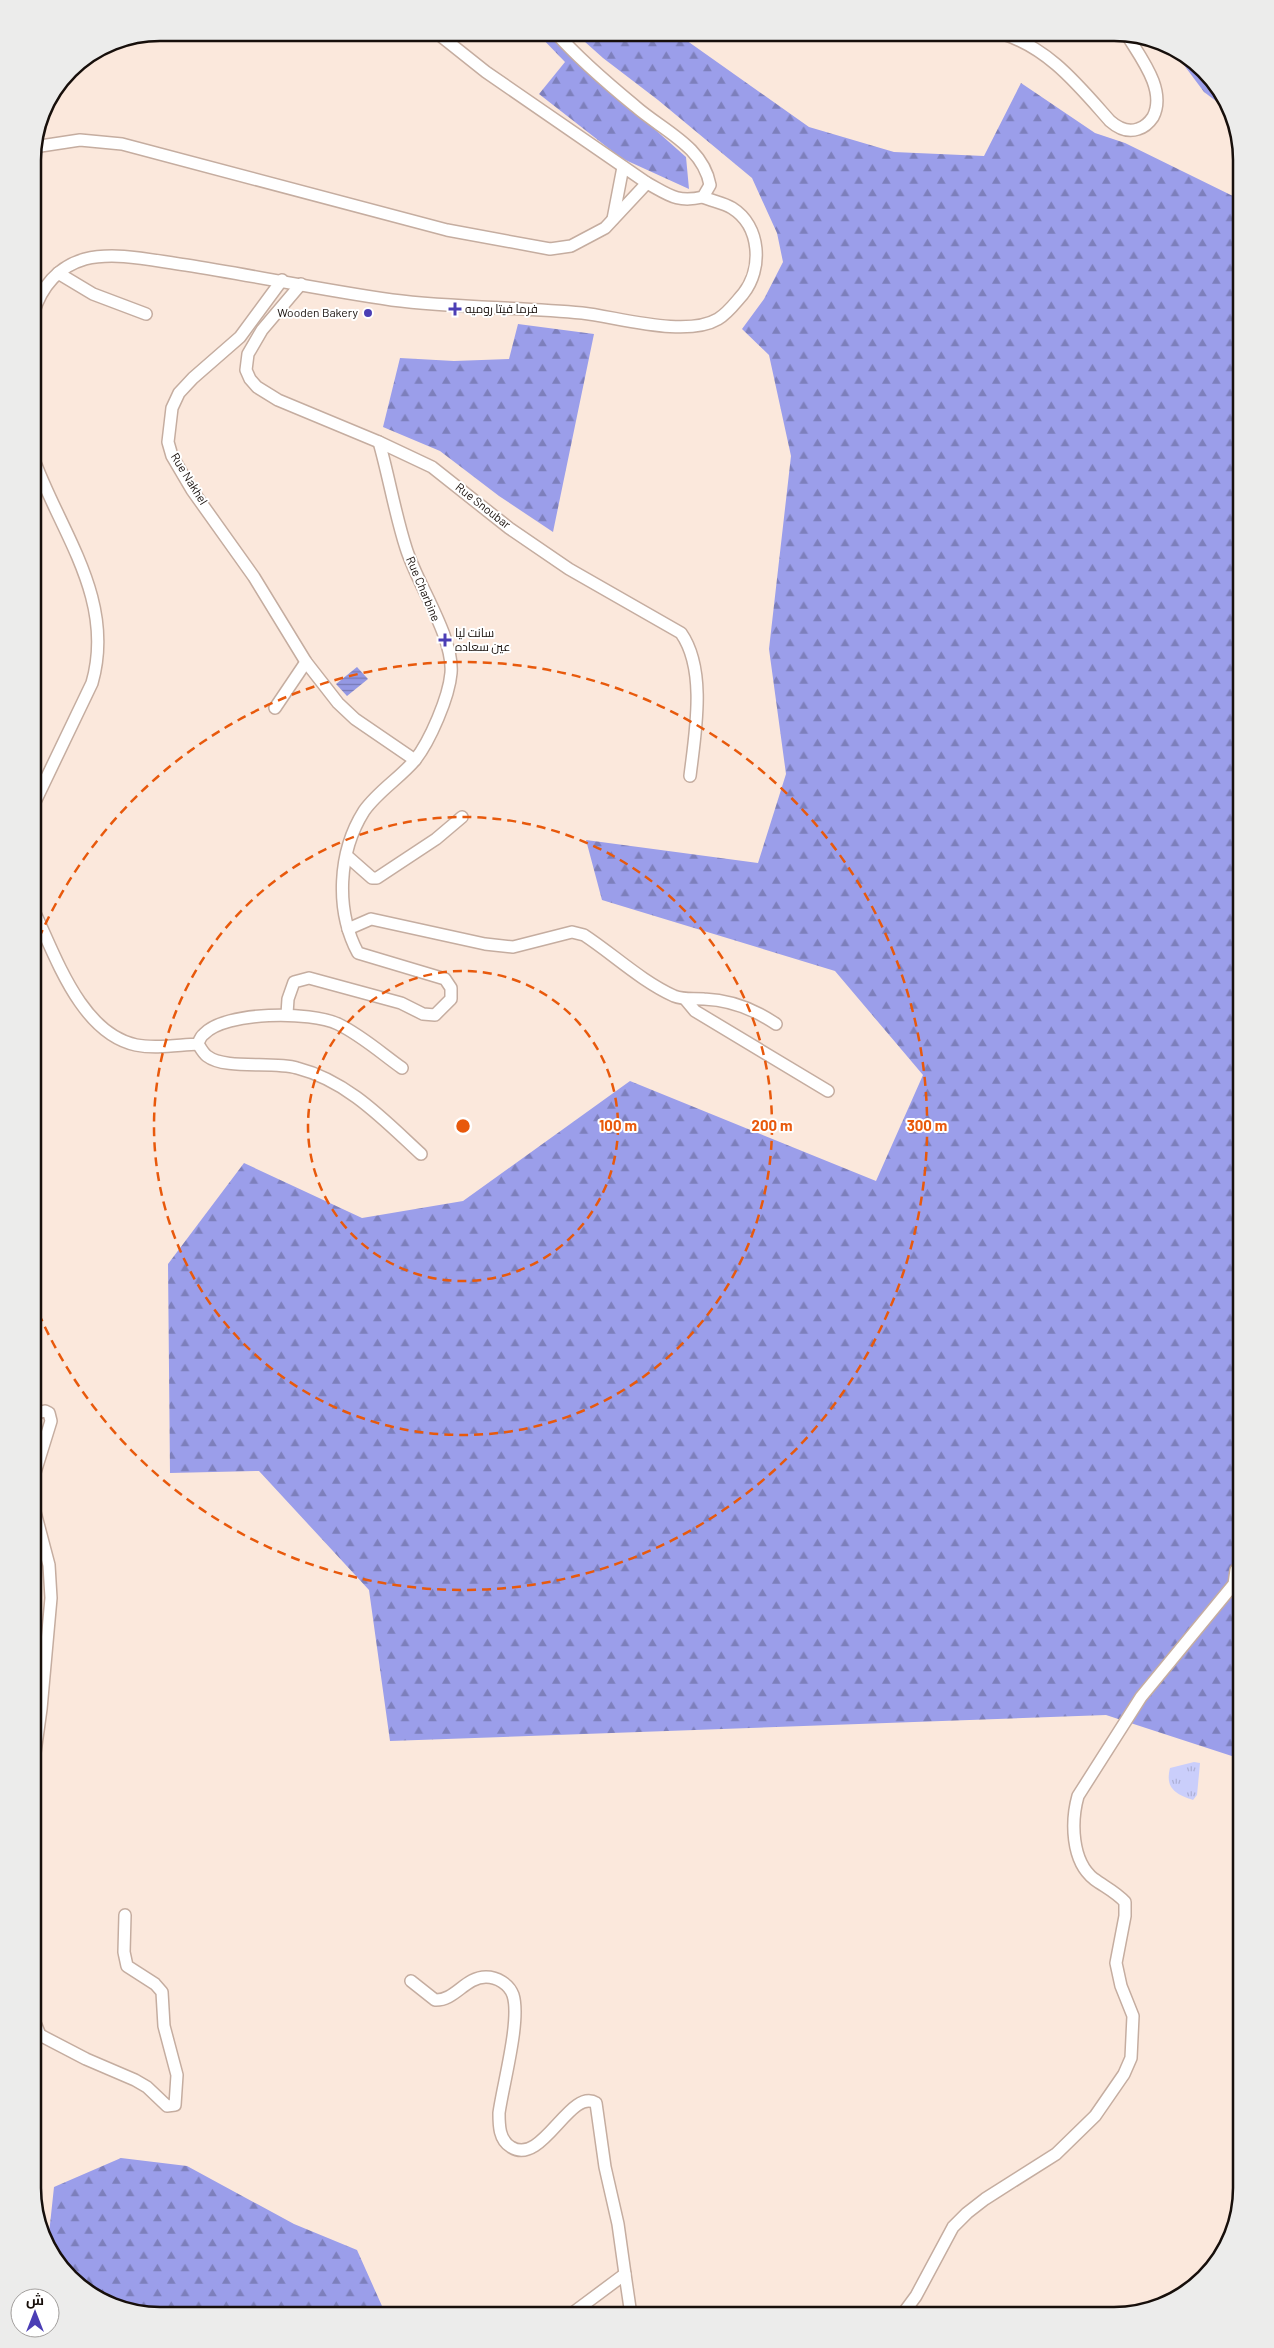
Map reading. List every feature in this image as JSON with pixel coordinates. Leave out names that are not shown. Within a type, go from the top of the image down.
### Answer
[{"type":"street","points":[[42,290],[69,264],[86,258],[102,257],[152,260],[417,303],[584,313],[661,326],[693,325],[717,320],[732,307],[746,290],[755,274],[758,253],[753,235],[744,219],[732,208],[703,197],[688,200],[674,197],[647,183],[486,72],[447,41]]},
{"type":"street","points":[[564,41],[598,76],[638,110],[685,144],[700,160],[708,172],[710,185],[703,197]]},
{"type":"street","points":[[1023,42],[1048,57],[1071,78],[1116,126],[1130,130],[1144,127],[1150,121],[1157,99],[1150,76],[1132,43]]},
{"type":"street","points":[[42,146],[80,140],[122,144],[447,230],[550,249],[571,246],[605,228],[647,183]]},
{"type":"street","points":[[613,221],[623,167]]},
{"type":"street","points":[[58,273],[93,294],[146,314]]},
{"type":"street","name":"Rue Nakhel","points":[[282,280],[240,337],[179,393],[172,408],[168,442],[172,456],[192,490],[254,577],[306,662],[338,703],[355,719],[415,760]]},
{"type":"street","name":"Rue Snoubar","points":[[301,284],[251,346],[246,363],[250,379],[257,388],[278,400],[379,442],[432,467],[509,528],[569,569],[681,633],[688,643],[696,682],[697,718],[690,776]]},
{"type":"street","name":"Rue Charbine","points":[[288,1014],[288,999],[294,982],[309,978],[401,1004],[423,1014],[435,1016],[450,999],[451,988],[445,979],[358,953],[348,929],[342,889],[346,856],[351,836],[365,811],[415,760],[429,737],[447,693],[451,665],[442,635],[406,547],[379,442]]},
{"type":"street","points":[[42,476],[75,547],[86,579],[99,641],[98,661],[92,683],[42,788]]},
{"type":"street","points":[[275,708],[306,662]]},
{"type":"street","points":[[346,856],[372,878],[377,878],[436,839],[462,817]]},
{"type":"street","points":[[348,929],[371,919],[484,944],[513,947],[572,932],[584,934],[646,980],[674,996],[685,999],[704,999],[746,1007],[776,1024]]},
{"type":"street","points":[[42,926],[79,1002],[101,1026],[118,1038],[134,1044],[153,1047],[198,1044]]},
{"type":"street","points":[[685,999],[695,1011],[828,1091]]},
{"type":"street","points":[[198,1044],[204,1033],[222,1024],[252,1017],[288,1014],[318,1017],[336,1023],[402,1068]]},
{"type":"street","points":[[198,1044],[206,1056],[220,1063],[296,1067],[342,1086],[367,1105],[421,1154]]},
{"type":"street","points":[[41,1412],[45,1411],[51,1417],[51,1421],[41,1452]]},
{"type":"street","points":[[41,1536],[51,1580],[51,1611],[41,1681]]},
{"type":"street","points":[[908,2307],[953,2227],[985,2198],[1056,2154],[1095,2116],[1124,2074],[1131,2058],[1133,2016],[1121,1986],[1116,1963],[1125,1916],[1125,1902],[1120,1896],[1092,1878],[1084,1868],[1073,1828],[1073,1813],[1078,1796],[1141,1697],[1233,1585]]},
{"type":"street","points":[[41,2037],[86,2059],[135,2080],[147,2087],[167,2106],[175,2105],[177,2075],[164,2026],[162,1992],[155,1984],[127,1966],[124,1952],[125,1915]]},
{"type":"street","points":[[411,1981],[435,2000],[446,1998],[466,1984],[485,1976],[501,1980],[512,1994],[515,2015],[498,2113],[499,2128],[503,2139],[510,2147],[518,2151],[528,2150],[537,2145],[571,2110],[583,2102],[590,2101],[596,2103],[605,2167],[618,2224],[630,2306]]},
{"type":"street","points":[[581,2306],[625,2274]]},
{"type":"green space","points":[[545,41],[555,41],[686,157],[689,189],[621,158],[539,94],[565,62]]},
{"type":"green space","points":[[584,41],[688,42],[809,127],[894,152],[984,156],[1021,83],[1095,133],[1125,143],[1233,196],[1233,1756],[1106,1715],[390,1741],[369,1590],[259,1471],[170,1473],[168,1264],[244,1163],[362,1218],[463,1201],[630,1081],[876,1181],[923,1075],[835,971],[602,900],[586,840],[758,863],[786,774],[769,649],[791,456],[769,355],[742,329],[764,299],[783,262],[777,233],[752,178],[658,100]]},
{"type":"green space","points":[[1183,64],[1198,76],[1218,102],[1204,92]]},
{"type":"green space","points":[[518,324],[594,334],[553,532],[499,496],[440,451],[383,427],[400,358],[454,361],[509,359]]},
{"type":"green space","points":[[1194,1762],[1200,1763],[1197,1795],[1193,1800],[1176,1793],[1170,1785],[1169,1775],[1170,1768]]},
{"type":"green space","points":[[121,2158],[187,2166],[294,2224],[357,2250],[382,2306],[153,2306],[122,2300],[94,2287],[61,2254],[49,2231],[54,2187]]},
{"type":"shaded area","points":[[357,667],[368,679],[347,696],[336,684]]},
{"type":"place","name":"فرما فيتا روميه","points":[[455,309]]},
{"type":"place","name":"Wooden Bakery","points":[[368,313]]},
{"type":"place","name":"سانت ليا عين سعاده","points":[[445,640]]}]
